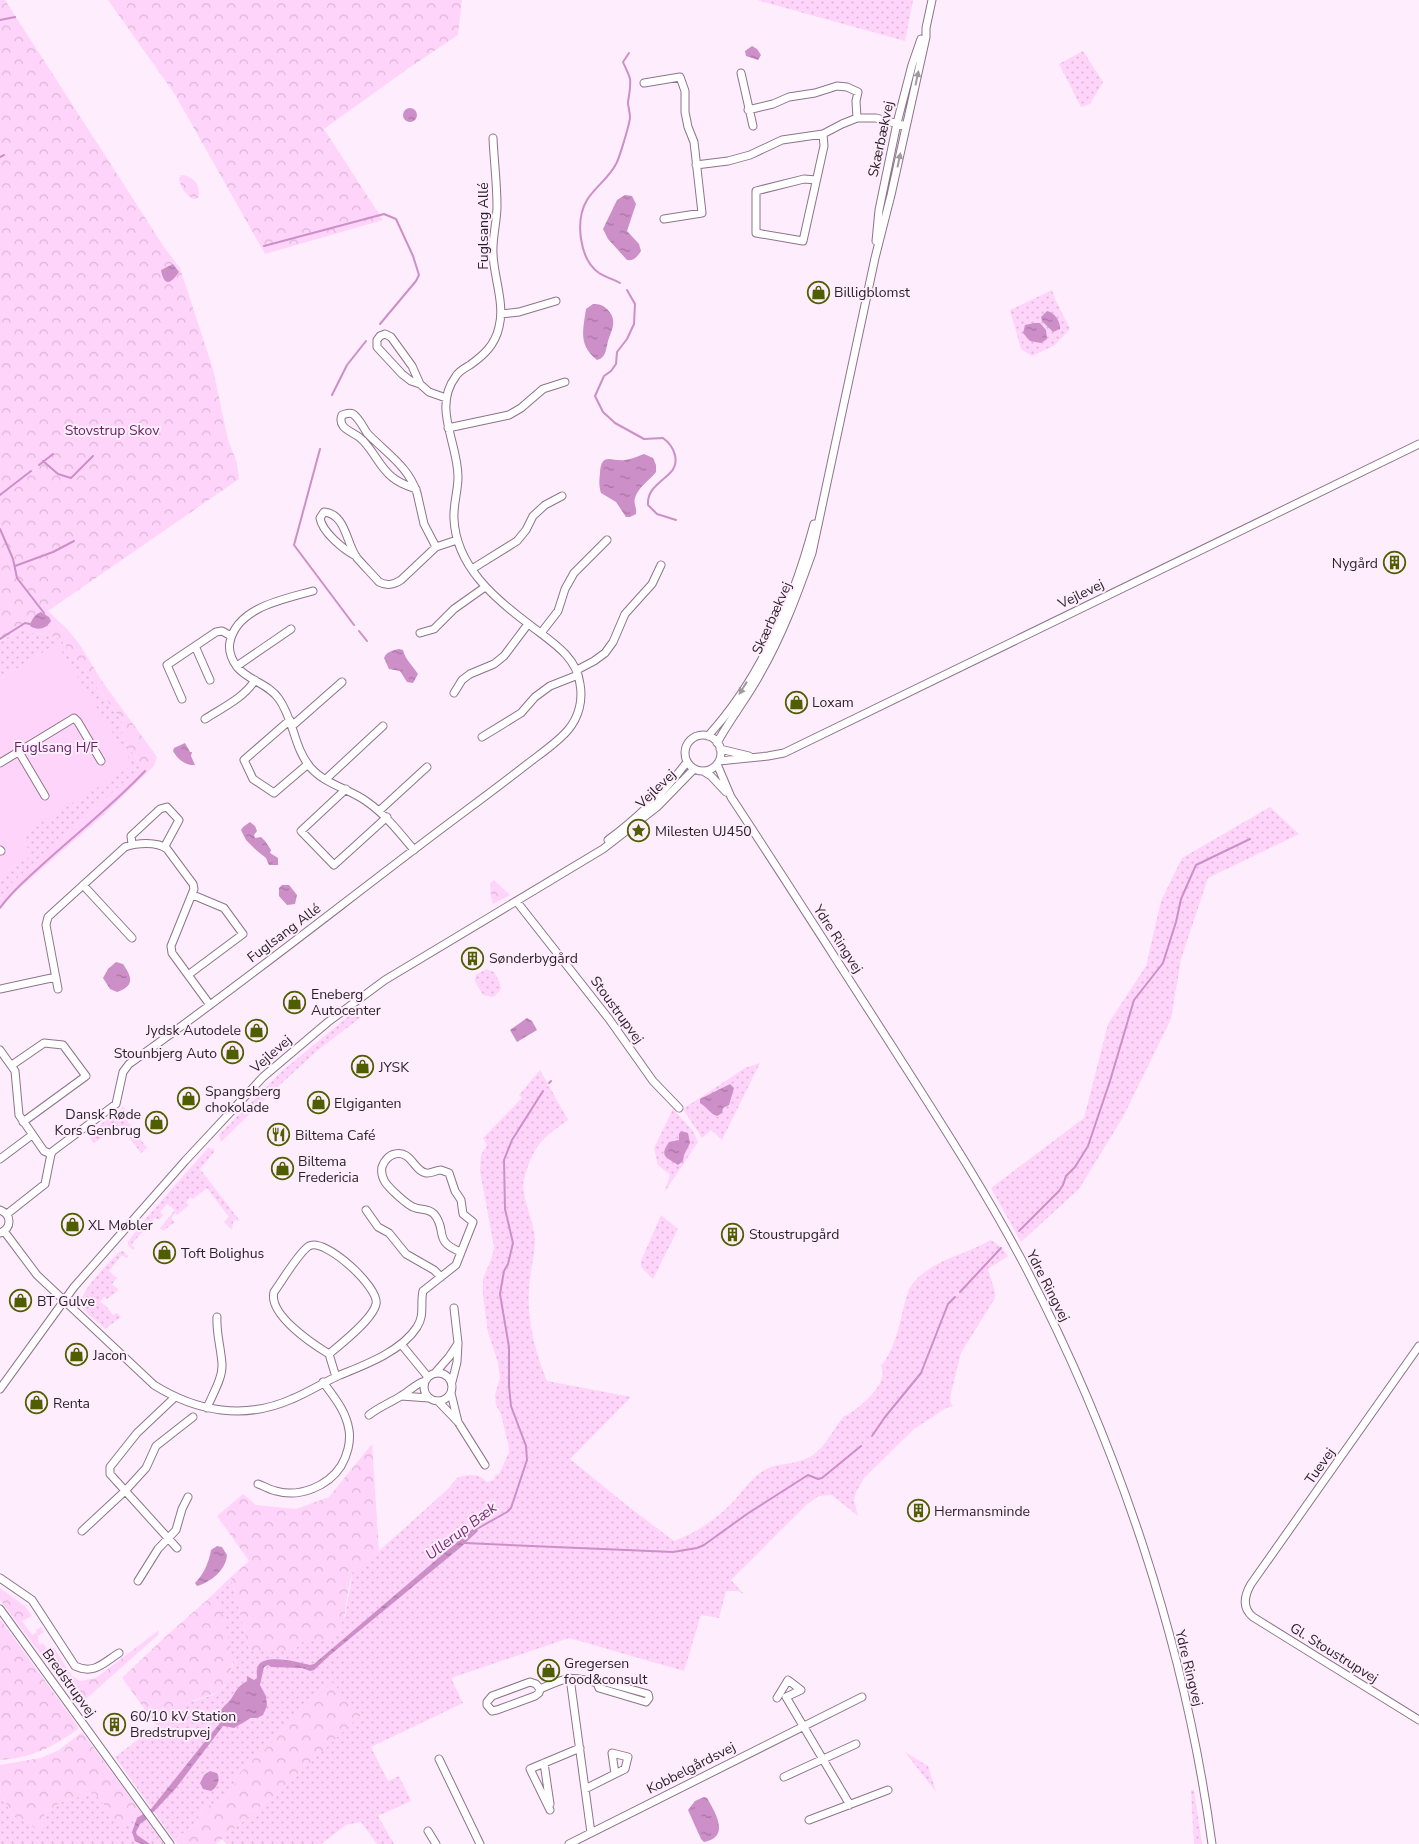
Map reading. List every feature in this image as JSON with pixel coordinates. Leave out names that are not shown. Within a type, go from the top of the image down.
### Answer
[{"type":"street","name":"Skærbækvej","points":[[875,258],[879,210],[896,123],[912,65],[926,28],[932,0]]},
{"type":"street","name":"Skærbækvej","points":[[719,746],[782,633],[812,553],[875,258],[926,37],[926,28]]},
{"type":"street","points":[[741,72],[753,126]]},
{"type":"street","points":[[644,83],[680,77],[685,91],[688,127],[694,142],[702,213],[664,219]]},
{"type":"street","points":[[748,110],[773,104],[789,97],[815,93],[837,86],[847,87],[858,92],[856,118]]},
{"type":"street","points":[[696,165],[728,161],[750,155],[782,140],[823,134],[856,118],[876,118],[906,126]]},
{"type":"street","points":[[816,180],[804,178],[756,191],[756,233],[803,241],[824,146],[823,134]]},
{"type":"street","name":"Fuglsang Allé","points":[[51,1154],[116,1104],[124,1072],[129,1064],[487,796],[566,732],[574,722],[579,710],[580,684],[577,672],[569,657],[492,595],[485,587],[472,569],[457,540],[454,522],[458,476],[457,462],[445,409],[446,398],[457,374],[478,359],[493,343],[500,324],[493,256],[497,205],[493,138]]},
{"type":"street","points":[[500,314],[518,312],[556,301]]},
{"type":"street","points":[[420,384],[412,366],[391,337],[385,334],[380,336],[377,340],[377,347],[402,374],[430,392],[446,398]]},
{"type":"street","points":[[448,428],[509,415],[521,408],[543,389],[565,382]]},
{"type":"street","points":[[416,489],[405,486],[391,476],[360,437],[343,426],[340,420],[342,415],[353,414],[371,436],[385,448],[408,474],[416,489],[424,524],[436,547]]},
{"type":"street","name":"Vejlevej","points":[[718,763],[784,753],[1419,444]]},
{"type":"street","points":[[376,458],[385,448]]},
{"type":"street","name":"Skærbækvej","points":[[708,736],[740,694],[776,630],[802,565],[820,500],[824,493]]},
{"type":"street","points":[[472,569],[517,541],[526,530],[533,516],[545,504],[562,496]]},
{"type":"street","points":[[356,556],[345,550],[324,529],[320,518],[324,512],[330,512],[342,524],[356,556],[379,582],[384,584],[401,580],[436,547],[457,540]]},
{"type":"street","points":[[541,633],[558,611],[565,589],[574,573],[607,540]]},
{"type":"street","points":[[482,738],[521,713],[535,697],[550,686],[577,672],[605,652],[613,642],[625,614],[645,594],[661,565]]},
{"type":"street","points":[[420,634],[434,629],[454,609],[485,587]]},
{"type":"street","points":[[313,591],[273,602],[255,611],[236,628],[231,636],[229,647],[232,657],[237,666],[265,685],[279,698],[291,723],[299,748],[315,772],[366,801],[379,811],[414,850]]},
{"type":"street","points":[[454,692],[462,680],[470,674],[494,664],[504,656],[528,624]]},
{"type":"street","points":[[237,666],[291,629]]},
{"type":"street","points":[[182,699],[167,666],[216,632],[222,632],[231,636]]},
{"type":"street","points":[[195,646],[210,680]]},
{"type":"street","points":[[206,719],[243,694],[255,680]]},
{"type":"street","points":[[308,764],[274,793],[253,779],[244,760],[342,682]]},
{"type":"street","points":[[0,763],[74,718],[101,761]]},
{"type":"street","points":[[326,779],[383,726]]},
{"type":"street","points":[[698,736],[708,736],[719,746],[718,763],[711,769],[703,772],[694,769],[687,762],[685,752],[689,742],[698,736]]},
{"type":"street","name":"Vejlevej","points":[[719,746],[752,758]]},
{"type":"street","points":[[19,752],[45,796]]},
{"type":"street","name":"Vejlevej","points":[[586,859],[589,854],[637,816],[662,792],[687,762]]},
{"type":"street","name":"Ydre Ringvej","points":[[718,763],[731,797]]},
{"type":"street","points":[[379,811],[427,766]]},
{"type":"street","name":"Vejlevej","points":[[0,1389],[64,1299],[242,1098],[285,1057],[343,1010],[385,980],[603,850],[646,816],[694,769]]},
{"type":"street","name":"Ydre Ringvej","points":[[703,772],[711,776],[731,797],[966,1163],[1024,1265],[1074,1366],[1128,1504],[1161,1608],[1190,1723],[1212,1844]]},
{"type":"street","points":[[346,789],[301,831],[334,865],[386,817]]},
{"type":"street","points":[[132,844],[131,836],[160,808],[167,806],[180,820],[165,846]]},
{"type":"street","points":[[58,989],[46,925],[48,917],[124,847],[132,844],[161,845],[165,846],[193,884],[193,895],[171,946],[172,953],[210,1005]]},
{"type":"street","points":[[83,885],[132,938]]},
{"type":"street","points":[[188,975],[243,934],[224,908],[193,895]]},
{"type":"street","name":"Stoustrupvej","points":[[517,902],[609,1019],[653,1080],[679,1108]]},
{"type":"street","points":[[0,989],[56,977]]},
{"type":"street","points":[[12,1065],[44,1043],[63,1045],[86,1076],[23,1122]]},
{"type":"street","points":[[0,1051],[15,1071],[19,1115],[44,1151],[51,1154],[45,1184],[5,1212],[9,1225],[2,1232],[37,1275],[64,1299],[138,1373],[154,1386],[174,1398],[207,1408],[241,1411],[274,1406],[291,1400],[323,1382],[372,1362],[401,1344],[416,1330],[420,1323],[423,1309],[424,1290],[456,1265],[473,1222],[463,1214],[461,1200],[455,1191],[449,1173],[441,1170],[424,1173],[408,1156],[395,1154],[388,1157],[383,1163],[381,1170],[384,1182],[410,1206],[416,1209],[425,1208],[434,1214],[443,1240],[452,1248],[461,1252]]},
{"type":"street","points":[[0,1158],[32,1135]]},
{"type":"street","points":[[366,1210],[378,1228],[389,1233],[406,1254],[434,1270],[440,1277]]},
{"type":"street","points":[[329,1354],[346,1340],[373,1312],[377,1299],[366,1284],[343,1260],[324,1246],[316,1244],[308,1246],[274,1292],[274,1305],[295,1329],[329,1354],[336,1377]]},
{"type":"street","points":[[454,1308],[458,1342],[457,1362],[451,1393],[458,1422]]},
{"type":"street","points":[[207,1408],[222,1371],[216,1330],[217,1317]]},
{"type":"street","points":[[369,1415],[435,1373],[449,1357],[458,1342]]},
{"type":"street","points":[[401,1344],[426,1379],[424,1390],[429,1398]]},
{"type":"street","name":"Tuevej","points":[[1245,1600],[1251,1584],[1419,1346]]},
{"type":"street","points":[[435,1373],[445,1374],[452,1382]]},
{"type":"street","points":[[258,1484],[278,1492],[298,1492],[318,1488],[335,1475],[347,1456],[349,1431],[342,1409],[323,1382]]},
{"type":"street","points":[[438,1401],[446,1399],[451,1393]]},
{"type":"street","points":[[401,1396],[429,1398],[438,1401],[458,1422],[485,1465]]},
{"type":"street","points":[[174,1398],[137,1433],[110,1467],[110,1474],[177,1548]]},
{"type":"street","points":[[82,1531],[125,1491],[146,1468],[156,1446],[193,1417]]},
{"type":"street","points":[[138,1581],[158,1549],[176,1530],[188,1497]]},
{"type":"street","points":[[0,1578],[32,1600],[74,1666],[84,1670],[94,1669],[119,1653]]},
{"type":"street","name":"Gl. Stoustrupvej","points":[[1245,1600],[1248,1611],[1253,1617],[1419,1720]]},
{"type":"street","name":"Bredstrupvej","points":[[0,1609],[170,1844]]},
{"type":"street","points":[[540,1689],[536,1684],[530,1682],[492,1696],[487,1705],[492,1710],[497,1710],[535,1696],[539,1693],[540,1689],[570,1678],[580,1678],[598,1683],[601,1681],[648,1694],[649,1698],[646,1702],[599,1688],[598,1683]]},
{"type":"street","points":[[570,1678],[591,1833]]},
{"type":"street","points":[[786,1697],[850,1805]]},
{"type":"street","name":"Kobbelgårdsvej","points":[[573,1843],[862,1697]]},
{"type":"street","points":[[784,1777],[856,1744]]},
{"type":"street","points":[[544,1763],[550,1810],[530,1769],[544,1763],[580,1748]]},
{"type":"street","points":[[439,1760],[480,1844]]},
{"type":"street","points":[[585,1789],[615,1774]]},
{"type":"street","points":[[809,1820],[888,1790]]},
{"type":"street","points":[[428,1831],[436,1844]]},
{"type":"green space","name":"Stovstrup Skov","points":[[0,0],[5,0],[164,247],[180,268],[213,369],[228,440],[237,463],[239,479],[48,611],[68,630],[80,645],[102,681],[157,757],[154,766],[100,818],[16,891],[0,909],[0,899],[13,882],[140,768],[138,760],[124,739],[121,719],[59,638],[29,632],[22,628],[0,641]]},
{"type":"green space","points":[[108,0],[462,0],[458,35],[324,129],[383,220],[265,254],[174,93]]},
{"type":"green space","points":[[757,0],[913,0],[905,41]]},
{"type":"green space","points":[[1083,51],[1103,82],[1090,104],[1081,107],[1059,64]]},
{"type":"green space","points":[[181,175],[185,175],[196,182],[199,189],[198,198],[193,199],[184,190],[179,179]]},
{"type":"green space","points":[[1052,290],[1070,329],[1055,345],[1032,356],[1021,349],[1010,310]]},
{"type":"green space","points":[[22,628],[29,632],[59,638],[62,641],[121,719],[124,739],[138,760],[140,768],[13,882],[0,899],[0,875],[32,855],[20,836],[57,644],[0,679],[0,642]]},
{"type":"green space","name":"Fuglsang H/F","points":[[57,644],[133,765],[20,836],[32,855],[0,875],[0,679]]},
{"type":"green space","points":[[1270,807],[1299,834],[1208,878],[1181,959],[1171,1019],[1123,1117],[1079,1189],[1021,1242],[991,1188],[1084,1118],[1108,1024],[1146,966],[1161,901],[1182,858]]},
{"type":"green space","points":[[494,880],[510,895],[493,904],[490,883]]},
{"type":"green space","points":[[486,969],[494,972],[501,988],[493,997],[483,995],[475,981],[476,975]]},
{"type":"green space","points":[[355,1011],[360,1013],[360,1018],[318,1050],[221,1142],[219,1135],[281,1072]]},
{"type":"green space","points":[[760,1063],[722,1140],[711,1130],[702,1138],[683,1109],[745,1068]]},
{"type":"green space","points":[[540,1070],[568,1120],[539,1144],[531,1158],[523,1186],[535,1239],[530,1275],[529,1312],[533,1336],[547,1381],[631,1397],[570,1459],[674,1541],[705,1526],[731,1504],[754,1478],[763,1471],[768,1468],[803,1460],[816,1453],[844,1416],[867,1400],[879,1386],[883,1371],[880,1364],[882,1365],[892,1347],[909,1289],[917,1279],[936,1265],[991,1240],[1001,1247],[1008,1256],[988,1269],[995,1298],[961,1353],[951,1393],[950,1401],[953,1406],[946,1408],[914,1429],[864,1478],[854,1500],[858,1516],[832,1495],[819,1496],[806,1505],[731,1580],[744,1594],[738,1591],[726,1591],[719,1618],[701,1615],[684,1671],[569,1638],[451,1678],[463,1703],[371,1747],[388,1781],[399,1776],[411,1801],[378,1816],[394,1844],[377,1844],[361,1822],[346,1825],[321,1844],[226,1844],[222,1839],[284,1787],[360,1715],[356,1711],[289,1724],[237,1776],[234,1786],[226,1798],[203,1808],[196,1824],[174,1840],[115,1757],[157,1725],[160,1730],[181,1708],[191,1702],[213,1695],[225,1686],[233,1663],[210,1600],[207,1600],[231,1577],[249,1649],[253,1651],[294,1650],[301,1643],[345,1617],[352,1573],[447,1490],[457,1478],[473,1475],[487,1482],[494,1480],[495,1475],[499,1474],[509,1448],[501,1414],[496,1405],[495,1395],[500,1378],[498,1363],[488,1332],[483,1296],[483,1279],[494,1247],[480,1171],[481,1155],[487,1145],[483,1138],[522,1098],[519,1095]],"holes":[[[260,1678],[261,1690],[266,1696],[257,1718],[229,1728],[225,1725]],[[210,1771],[218,1773],[219,1778],[212,1791],[200,1783],[204,1775]]]},
{"type":"green space","points":[[123,1106],[128,1113],[124,1116],[147,1148],[141,1153],[120,1125],[94,1143],[87,1134]]},
{"type":"green space","points":[[673,1109],[693,1131],[698,1142],[664,1193],[670,1175],[658,1165],[654,1148]]},
{"type":"green space","points":[[208,1148],[214,1149],[214,1152],[200,1169],[240,1221],[235,1220],[233,1222],[232,1230],[224,1222],[229,1217],[207,1188],[193,1199],[190,1197],[186,1202],[189,1205],[177,1215],[175,1213],[171,1219],[175,1222],[163,1231],[160,1228],[175,1210],[167,1204],[160,1212],[163,1215],[159,1220],[155,1218],[144,1231],[147,1234],[143,1231],[131,1245],[135,1248],[133,1250],[128,1245],[128,1242],[142,1223]]},
{"type":"green space","points":[[661,1215],[678,1229],[653,1279],[641,1267],[641,1261]]},
{"type":"green space","points":[[123,1251],[128,1256],[126,1258],[122,1255],[109,1271],[117,1278],[112,1284],[119,1290],[107,1299],[104,1297],[100,1302],[113,1315],[117,1313],[121,1317],[105,1329],[84,1310],[81,1302],[83,1295],[94,1279],[119,1252]]},
{"type":"green space","points":[[372,1444],[379,1551],[352,1573],[344,1618],[338,1630],[334,1635],[325,1640],[304,1641],[292,1651],[253,1651],[249,1649],[231,1577],[249,1561],[217,1516],[243,1494],[256,1505],[296,1509],[329,1497]]},
{"type":"green space","points":[[0,1588],[25,1606],[32,1616],[22,1621],[32,1635],[41,1627],[44,1632],[38,1636],[39,1645],[43,1643],[49,1652],[54,1648],[72,1676],[80,1681],[96,1678],[159,1630],[158,1635],[79,1705],[0,1600]]},
{"type":"green space","points":[[207,1600],[215,1601],[224,1618],[232,1661],[229,1677],[226,1684],[220,1689],[187,1705],[160,1730],[122,1678]]},
{"type":"green space","points":[[0,1619],[78,1729],[60,1741],[32,1754],[0,1760]]},
{"type":"green space","points":[[332,1682],[361,1715],[284,1787],[216,1844],[177,1844],[174,1840],[196,1824],[203,1808],[226,1798],[234,1786],[237,1776],[247,1765],[269,1746]]},
{"type":"green space","points":[[82,1732],[142,1813],[122,1828],[94,1792],[59,1803],[45,1813],[42,1830],[34,1828],[28,1822],[14,1817],[0,1790],[0,1765],[41,1758],[59,1750]]},
{"type":"green space","points":[[905,1752],[928,1766],[936,1792]]},
{"type":"green space","points":[[0,1790],[14,1817],[28,1822],[34,1828],[42,1829],[45,1813],[59,1803],[94,1792],[122,1827],[142,1813],[164,1844],[0,1844]]},
{"type":"green space","points":[[1191,1790],[1194,1790],[1202,1844],[1194,1844]]},
{"type":"water","points":[[752,46],[761,55],[758,60],[746,56],[745,51]]},
{"type":"water","points":[[407,108],[413,108],[417,115],[413,122],[407,122],[403,118],[403,112]]},
{"type":"water","points":[[625,195],[632,196],[636,204],[627,231],[639,244],[641,251],[632,260],[627,260],[608,239],[603,229],[617,200]]},
{"type":"water","points":[[173,264],[179,272],[168,282],[164,279],[161,270]]},
{"type":"water","points":[[593,304],[601,305],[605,308],[610,313],[613,321],[605,353],[597,360],[587,349],[583,337],[586,309]]},
{"type":"water","points":[[1047,311],[1056,318],[1060,329],[1053,332],[1042,321],[1041,317]]},
{"type":"water","points":[[1040,323],[1046,330],[1047,339],[1041,343],[1030,341],[1023,333],[1025,325]]},
{"type":"water","points":[[644,454],[653,458],[656,472],[641,487],[635,498],[636,514],[626,517],[616,502],[601,493],[599,481],[602,462],[608,459],[625,460]]},
{"type":"water","points":[[41,612],[49,617],[51,621],[39,629],[33,628],[30,626],[31,622]]},
{"type":"water","points":[[399,649],[403,650],[418,674],[413,683],[407,682],[400,671],[389,669],[384,658],[388,653]]},
{"type":"water","points":[[185,743],[190,752],[192,752],[191,756],[195,765],[182,761],[173,751],[174,748]]},
{"type":"water","points":[[250,822],[257,831],[254,835],[255,838],[261,837],[265,841],[271,850],[270,853],[278,858],[278,865],[269,865],[266,858],[246,840],[241,830]]},
{"type":"water","points":[[282,885],[289,885],[297,895],[295,904],[287,905],[279,896],[279,888]]},
{"type":"water","points":[[116,962],[123,964],[130,977],[127,987],[117,992],[110,989],[103,978],[108,969]]},
{"type":"water","points":[[527,1018],[532,1021],[537,1030],[517,1042],[510,1030]]},
{"type":"water","points":[[730,1084],[734,1088],[729,1105],[723,1108],[722,1113],[717,1116],[700,1103],[700,1099]]},
{"type":"water","points":[[681,1131],[688,1133],[690,1143],[683,1161],[678,1165],[665,1156],[664,1151],[669,1142],[679,1140]]},
{"type":"water","points":[[476,1526],[478,1531],[461,1547],[314,1670],[271,1667],[268,1665],[264,1667],[260,1685],[266,1696],[267,1706],[263,1715],[251,1718],[234,1728],[223,1726],[176,1788],[140,1824],[136,1832],[137,1835],[150,1844],[141,1844],[135,1841],[132,1832],[137,1818],[151,1809],[220,1723],[220,1712],[239,1687],[247,1681],[247,1676],[254,1680],[257,1678],[257,1667],[262,1662],[274,1659],[314,1664]]},
{"type":"water","points":[[217,1546],[222,1547],[227,1555],[224,1566],[217,1575],[197,1586],[195,1583],[206,1568],[211,1550]]},
{"type":"water","points":[[210,1771],[217,1773],[219,1778],[217,1786],[211,1791],[203,1789],[200,1783],[204,1775]]},
{"type":"water","points":[[704,1797],[707,1798],[714,1810],[719,1823],[719,1830],[712,1839],[704,1842],[688,1810],[695,1801]]},
{"type":"waterway","points":[[0,20],[15,17]]},
{"type":"waterway","points":[[620,283],[599,273],[592,267],[583,249],[580,228],[583,208],[587,200],[613,169],[626,133],[630,117],[628,102],[630,79],[623,62],[629,53]]},
{"type":"waterway","points":[[0,157],[4,155]]},
{"type":"waterway","points":[[264,246],[384,214],[396,219],[413,256],[419,275],[380,324]]},
{"type":"waterway","points":[[627,290],[635,304],[634,324],[627,339],[617,352],[616,364],[604,376],[595,396],[603,412],[615,423],[644,439],[663,438],[670,445],[675,454],[675,464],[670,473],[652,490],[648,499],[648,505],[657,514],[676,520]]},
{"type":"waterway","points":[[332,395],[347,365],[366,341]]},
{"type":"waterway","points":[[320,449],[294,545],[354,625]]},
{"type":"waterway","points":[[39,465],[53,454]]},
{"type":"waterway","points":[[43,461],[58,474],[71,478],[93,456]]},
{"type":"waterway","points":[[0,495],[31,471]]},
{"type":"waterway","points":[[0,529],[13,559],[17,578],[44,613]]},
{"type":"waterway","points":[[15,566],[53,552],[74,541]]},
{"type":"waterway","points":[[0,639],[25,623],[30,624]]},
{"type":"waterway","points":[[359,631],[367,641]]},
{"type":"waterway","points":[[0,908],[20,885],[108,807],[145,771]]},
{"type":"waterway","points":[[1019,1231],[1059,1191],[1066,1176],[1075,1167],[1088,1146],[1134,1000],[1163,963],[1181,899],[1196,865],[1250,839]]},
{"type":"waterway","name":"Ullerup Bæk","points":[[475,1530],[511,1508],[527,1460],[526,1446],[511,1406],[509,1347],[500,1294],[504,1271],[508,1264],[513,1243],[505,1209],[504,1160],[512,1140],[543,1091]]},
{"type":"waterway","points":[[960,1292],[1001,1248]]},
{"type":"waterway","points":[[872,1436],[921,1373],[948,1304],[955,1297]]},
{"type":"waterway","points":[[464,1543],[673,1552],[697,1548],[808,1475],[818,1479],[822,1478],[861,1446]]},
{"type":"place","name":"Billigblomst","points":[[818,292]]},
{"type":"place","name":"Nygård","points":[[1394,563]]},
{"type":"place","name":"Loxam","points":[[796,702]]},
{"type":"place","name":"Milesten UJ450","points":[[639,831]]},
{"type":"place","name":"Sønderbygård","points":[[473,958]]},
{"type":"place","name":"Eneberg Autocenter","points":[[295,1002]]},
{"type":"place","name":"Jydsk Autodele","points":[[257,1030]]},
{"type":"place","name":"Stounbjerg Auto","points":[[233,1053]]},
{"type":"place","name":"JYSK","points":[[363,1067]]},
{"type":"place","name":"Spangsberg chokolade","points":[[189,1099]]},
{"type":"place","name":"Elgiganten","points":[[318,1103]]},
{"type":"place","name":"Dansk Røde Kors Genbrug","points":[[157,1122]]},
{"type":"place","name":"Biltema Café","points":[[279,1135]]},
{"type":"place","name":"Biltema Fredericia","points":[[282,1169]]},
{"type":"place","name":"XL Møbler","points":[[72,1225]]},
{"type":"place","name":"Stoustrupgård","points":[[733,1234]]},
{"type":"place","name":"Toft Bolighus","points":[[165,1253]]},
{"type":"place","name":"BT Gulve","points":[[21,1301]]},
{"type":"place","name":"Jacon","points":[[77,1355]]},
{"type":"place","name":"Renta","points":[[37,1403]]},
{"type":"place","name":"Hermansminde","points":[[918,1511]]},
{"type":"place","name":"Gregersen food&consult","points":[[548,1671]]},
{"type":"place","name":"60/10 kV Station Bredstrupvej","points":[[114,1724]]}]
